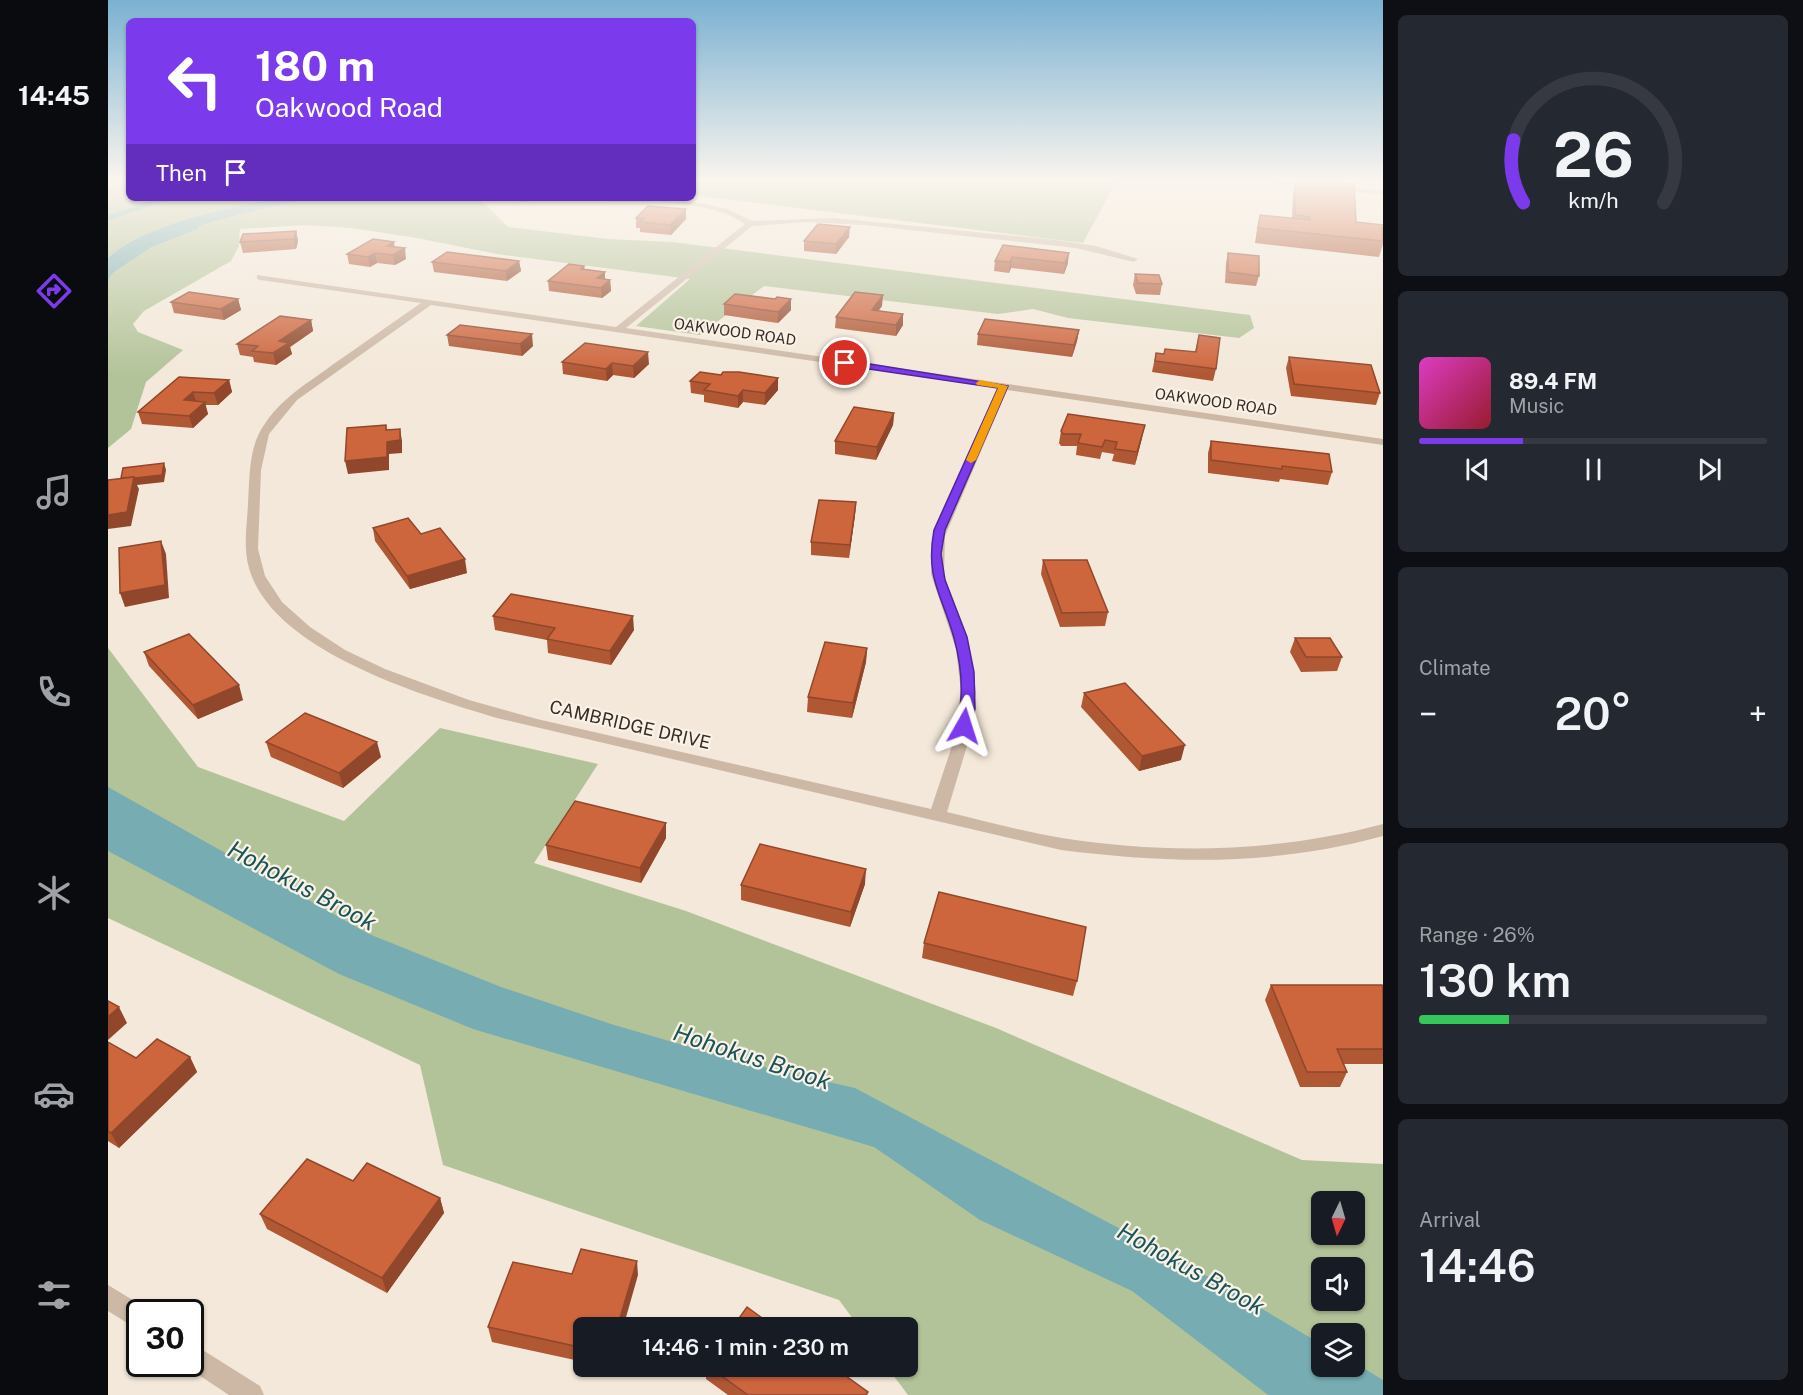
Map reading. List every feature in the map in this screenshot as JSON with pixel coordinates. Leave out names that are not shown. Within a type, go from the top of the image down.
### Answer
[{"type":"street","points":[[618,330],[724,245]]},
{"type":"street","points":[[1065,245],[1101,249],[1134,259]]},
{"type":"street","name":"OAKWOOD ROAD","points":[[260,277],[1383,442]]},
{"type":"street","name":"CAMBRIDGE DRIVE","points":[[429,302],[293,398],[275,416],[262,434],[256,452],[252,552],[257,575],[268,594],[288,616],[316,637],[360,663],[414,687],[476,708],[1061,844],[1136,854],[1199,857],[1280,853],[1345,842],[1383,830]]},
{"type":"street","points":[[937,816],[961,742],[968,709],[968,672],[960,637],[939,580],[936,554],[940,530],[1004,386]]},
{"type":"street","points":[[109,1301],[126,1311]]},
{"type":"street","points":[[204,1363],[251,1395]]},
{"type":"green space","points":[[108,245],[239,245],[231,261],[144,311],[133,324],[138,332],[183,350],[146,382],[131,429],[108,448]]},
{"type":"green space","points":[[453,245],[697,245],[1250,315],[1254,328],[1239,338],[1068,318],[1033,309],[998,314],[764,286],[700,335],[636,326],[690,279],[497,254]]},
{"type":"green space","points":[[108,648],[198,767],[344,821],[440,728],[598,764],[534,863],[686,911],[996,1028],[1302,1160],[1383,1164],[1383,1395],[908,1395],[894,1377],[918,1377],[918,1317],[852,1317],[839,1300],[443,1165],[420,1065],[108,918]]},
{"type":"water","points":[[151,245],[122,263],[108,280],[108,258],[125,246]]},
{"type":"water","points":[[108,787],[369,934],[501,987],[611,1024],[741,1062],[855,1088],[1190,1266],[1311,1338],[1311,1377],[1365,1377],[1365,1369],[1383,1380],[1383,1395],[1268,1395],[1132,1291],[980,1220],[874,1147],[473,1029],[339,974],[108,851]]},
{"type":"building","points":[[362,245],[405,248],[393,255],[375,253],[368,257],[347,254]]},
{"type":"building","points":[[1003,245],[1069,253],[1065,263],[1012,257],[1010,262],[995,261]]},
{"type":"building","points":[[447,252],[519,261],[506,271],[432,262]]},
{"type":"building","points":[[1228,253],[1259,256],[1259,276],[1228,272]]},
{"type":"building","points":[[569,264],[584,266],[581,269],[605,272],[597,278],[610,280],[601,288],[548,281]]},
{"type":"building","points":[[1135,274],[1159,275],[1162,284],[1138,283]]},
{"type":"building","points":[[189,292],[238,299],[221,309],[171,302]]},
{"type":"building","points":[[855,292],[883,295],[872,310],[903,314],[896,325],[836,317]]},
{"type":"building","points":[[735,294],[791,299],[778,312],[724,304]]},
{"type":"building","points":[[280,316],[311,320],[279,341],[289,343],[273,353],[252,351],[258,346],[237,344]]},
{"type":"building","points":[[985,319],[1079,330],[1074,345],[978,334]]},
{"type":"building","points":[[460,325],[532,334],[520,344],[447,335]]},
{"type":"building","points":[[1199,335],[1220,338],[1216,369],[1155,361],[1156,353],[1164,354],[1165,349],[1196,352]]},
{"type":"building","points":[[585,343],[648,352],[633,366],[612,363],[606,369],[562,362]]},
{"type":"building","points":[[1289,357],[1371,365],[1380,393],[1294,384]]},
{"type":"building","points":[[700,372],[721,375],[723,372],[739,372],[778,378],[765,393],[743,390],[738,396],[704,390],[710,384],[690,381]]},
{"type":"building","points":[[179,377],[229,380],[214,393],[193,392],[184,400],[205,402],[189,416],[138,412]]},
{"type":"building","points":[[854,407],[894,413],[877,447],[835,441]]},
{"type":"building","points":[[1068,414],[1145,425],[1137,452],[1115,449],[1117,442],[1105,440],[1102,447],[1078,443],[1081,434],[1063,434],[1061,431]]},
{"type":"building","points":[[386,425],[386,430],[400,429],[400,440],[387,442],[387,457],[345,461],[347,428]]},
{"type":"building","points":[[1211,441],[1329,454],[1332,472],[1282,466],[1282,469],[1211,460]]},
{"type":"building","points":[[164,463],[162,475],[121,478],[123,468]]},
{"type":"building","points":[[134,477],[127,512],[108,515],[108,480]]},
{"type":"building","points":[[819,500],[856,502],[850,545],[811,542]]},
{"type":"building","points":[[408,518],[421,534],[440,528],[465,559],[407,576],[373,528]]},
{"type":"building","points":[[161,541],[165,585],[120,593],[119,548]]},
{"type":"building","points":[[1043,560],[1087,560],[1108,612],[1062,613]]},
{"type":"building","points":[[511,594],[633,616],[610,651],[547,639],[555,628],[493,616]]},
{"type":"building","points":[[189,634],[239,685],[193,705],[144,652]]},
{"type":"building","points":[[1295,638],[1330,638],[1342,657],[1306,657]]},
{"type":"building","points":[[825,642],[867,648],[853,703],[808,697]]},
{"type":"building","points":[[1125,683],[1185,745],[1142,756],[1084,693]]},
{"type":"building","points":[[305,713],[377,742],[339,773],[266,742]]},
{"type":"building","points":[[575,801],[666,823],[640,868],[546,845]]},
{"type":"building","points":[[760,844],[866,869],[851,912],[741,885]]},
{"type":"building","points":[[939,892],[1086,927],[1077,981],[924,943]]},
{"type":"building","points":[[1271,985],[1382,985],[1383,1049],[1337,1049],[1347,1072],[1307,1072]]},
{"type":"building","points":[[108,1001],[119,1007],[108,1017]]},
{"type":"building","points":[[157,1039],[190,1057],[111,1133],[108,1131],[108,1042],[136,1058]]},
{"type":"building","points":[[307,1159],[353,1181],[367,1163],[440,1198],[382,1278],[260,1214]]},
{"type":"building","points":[[581,1249],[637,1261],[620,1317],[573,1317],[573,1346],[488,1327],[513,1262],[572,1274]]},
{"type":"building","points":[[747,1307],[761,1317],[740,1317]]},
{"type":"building","points":[[723,1377],[847,1377],[868,1392],[866,1395],[748,1395]]},
{"type":"waterway","name":"Hohokus Brook","points":[[108,273],[150,245]]},
{"type":"slow traffic","points":[[971,460],[1004,386],[980,383]]},
{"type":"route","points":[[845,363],[1004,386],[940,530],[936,554],[939,580],[960,637],[968,672],[968,709],[964,726]]}]
